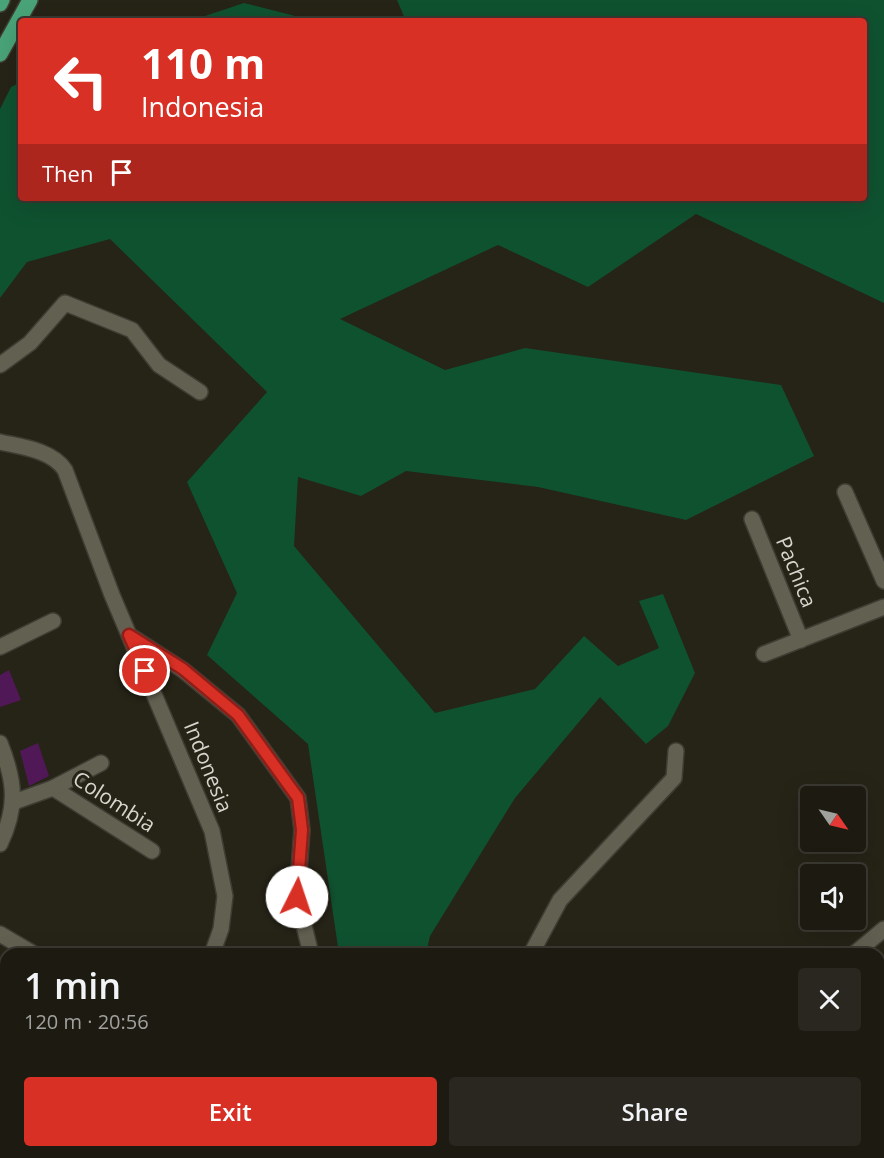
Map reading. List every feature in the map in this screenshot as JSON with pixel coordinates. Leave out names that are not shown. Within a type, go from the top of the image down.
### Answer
[{"type":"main road","points":[[20,18],[30,0]]},
{"type":"main road","points":[[0,54],[18,22]]},
{"type":"street","points":[[0,365],[30,343],[65,303],[132,330],[159,365],[200,392]]},
{"type":"street","name":"Indonesia","points":[[0,442],[40,452],[59,462],[64,470],[112,595],[212,831],[225,897],[221,929],[214,948]]},
{"type":"street","points":[[845,492],[884,581]]},
{"type":"street","name":"Pachica","points":[[752,519],[801,640]]},
{"type":"street","points":[[764,654],[884,607]]},
{"type":"street","points":[[0,647],[53,621]]},
{"type":"street","points":[[129,635],[183,669],[238,715],[298,798],[302,830],[297,897],[310,948]]},
{"type":"street","points":[[0,743],[14,786],[14,802],[8,828],[0,844]]},
{"type":"street","points":[[534,948],[560,900],[674,778],[676,751]]},
{"type":"street","points":[[14,802],[53,788],[101,763]]},
{"type":"street","name":"Colombia","points":[[53,788],[152,851]]},
{"type":"street","points":[[861,948],[884,929]]},
{"type":"street","points":[[0,934],[24,948]]},
{"type":"green space","points":[[397,0],[884,0],[884,303],[696,214],[588,287],[498,245],[340,319],[445,370],[525,348],[781,385],[814,456],[686,520],[538,487],[406,471],[361,496],[298,477],[294,546],[435,713],[535,689],[584,636],[618,666],[659,648],[639,601],[663,594],[695,673],[668,726],[646,744],[600,697],[515,798],[430,936],[427,948],[338,948],[308,744],[207,655],[237,593],[187,482],[267,392],[110,239],[27,262],[0,298],[0,109],[11,87],[18,84],[18,201],[867,201],[867,18],[405,18]]},
{"type":"green space","points":[[244,3],[303,18],[199,18]]},
{"type":"building","points":[[9,670],[21,700],[0,707],[0,675]]},
{"type":"building","points":[[38,743],[49,776],[29,786],[20,751]]},
{"type":"route","points":[[145,671],[129,635],[183,669],[238,715],[298,798],[302,830],[297,897]]}]
